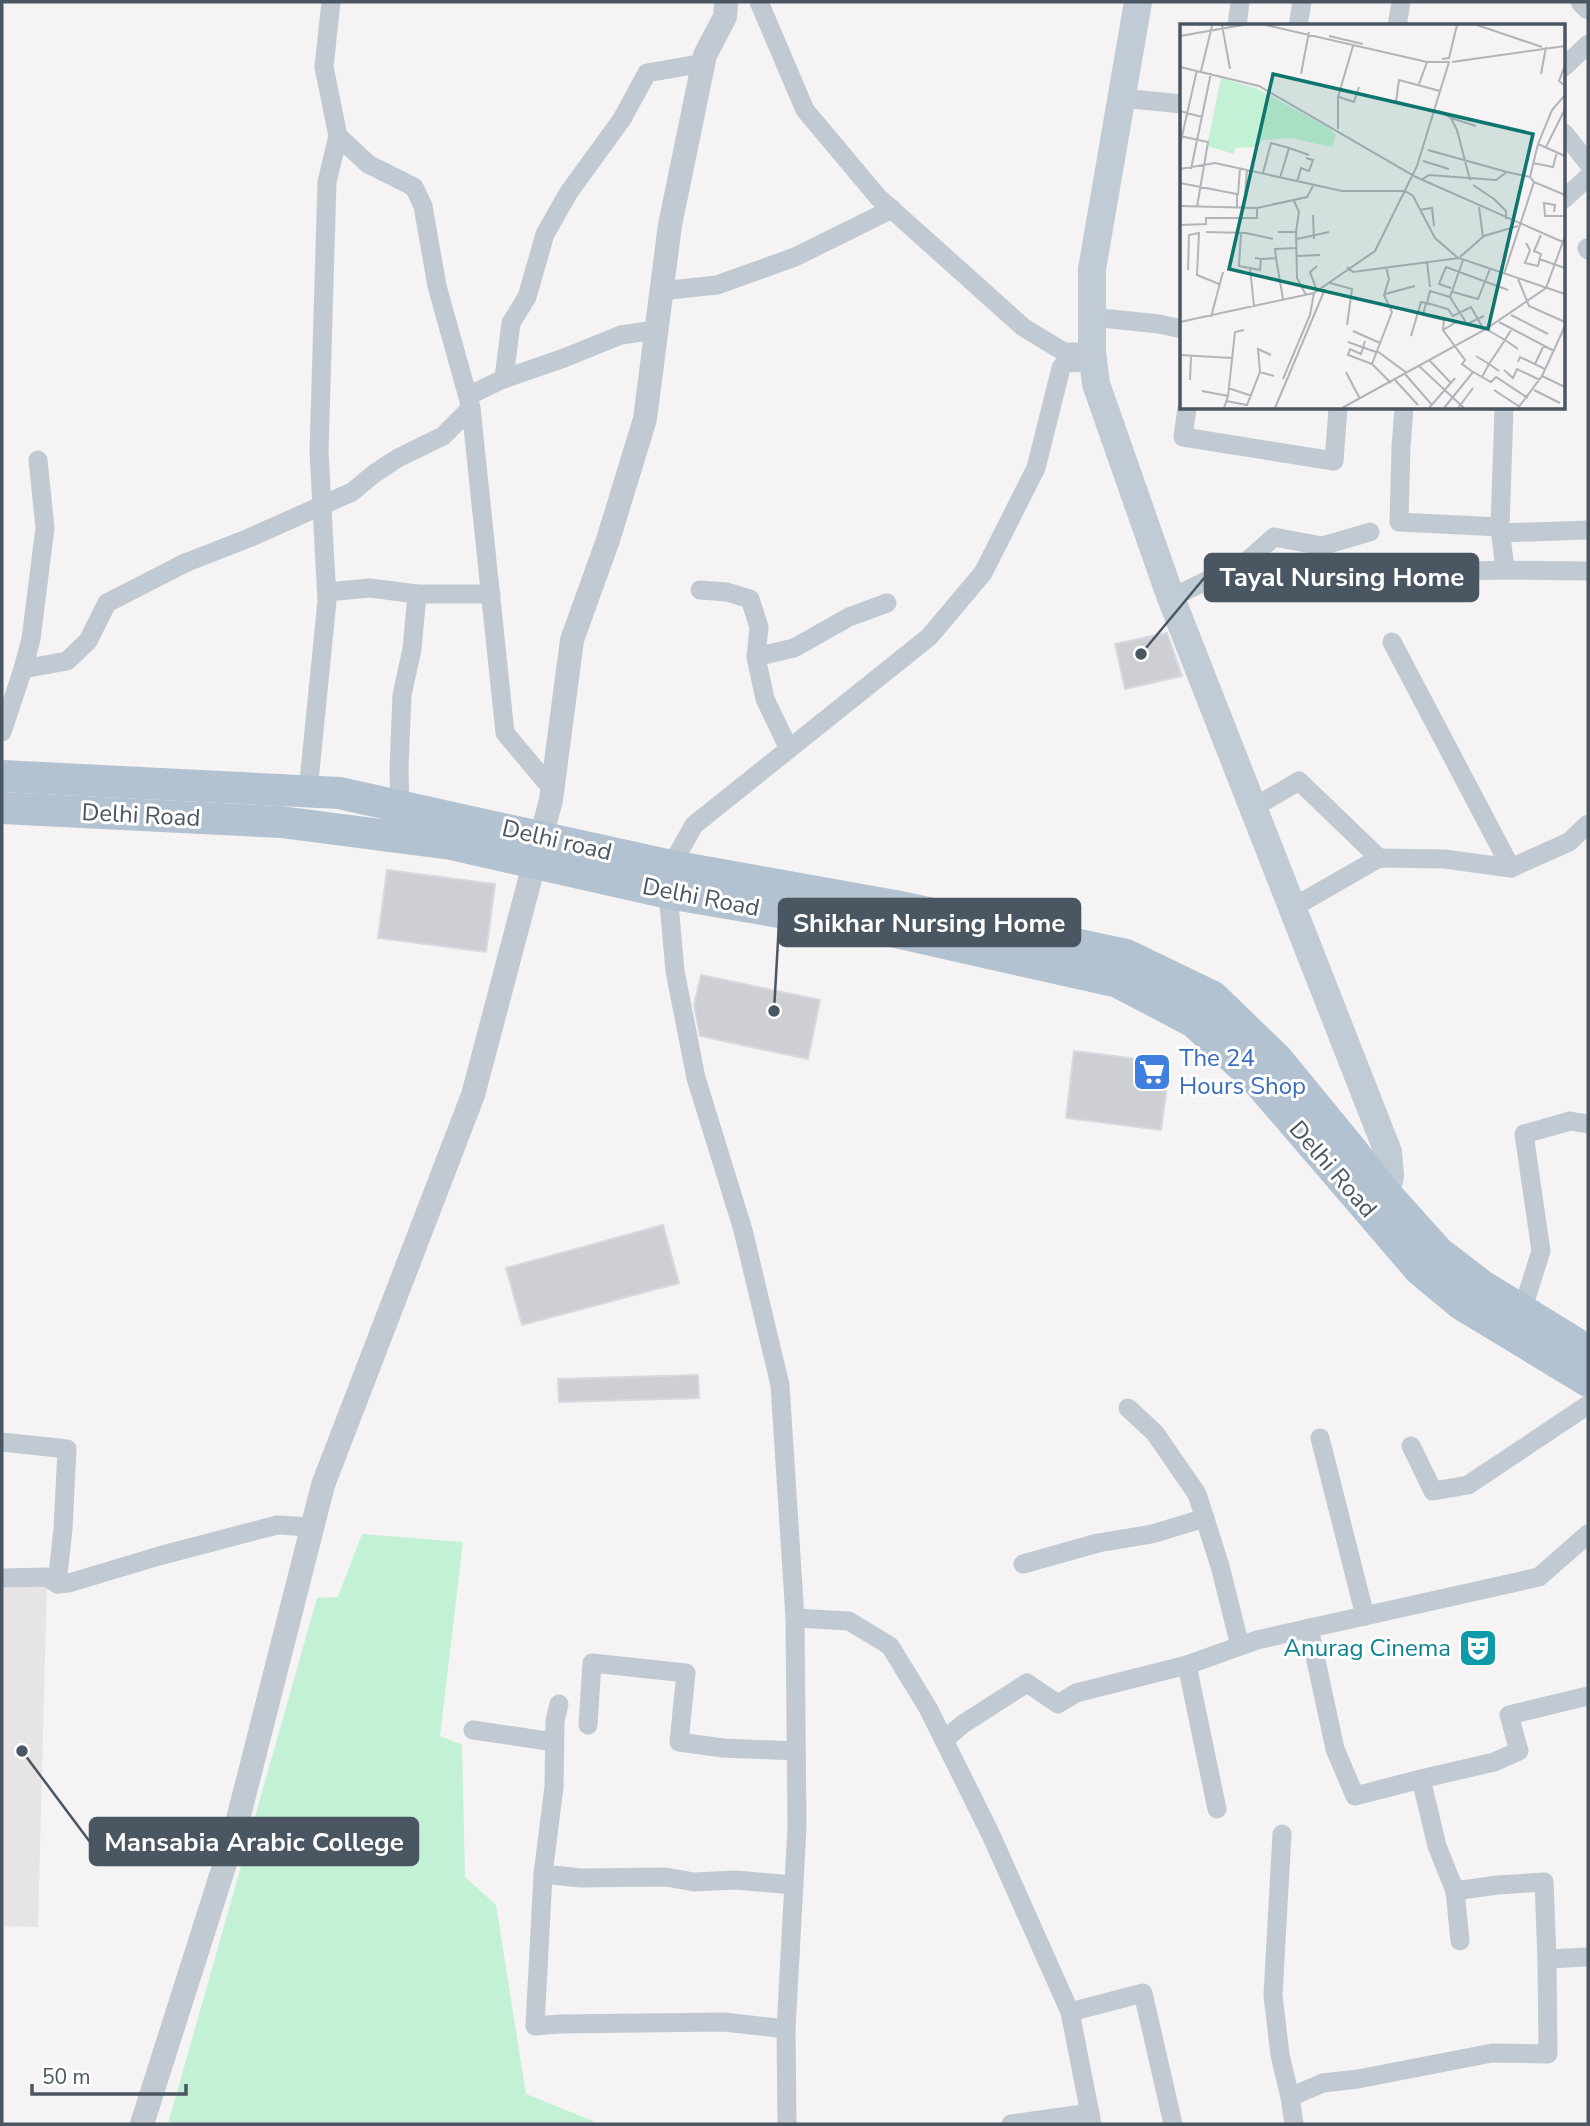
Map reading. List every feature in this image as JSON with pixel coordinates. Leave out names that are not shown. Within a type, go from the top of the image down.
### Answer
[{"type":"main road","points":[[1138,2],[1092,269],[1092,357],[1096,384],[1171,598],[1388,1152],[1390,1176],[1377,1201]]},
{"type":"main road","name":"Delhi road","points":[[2,776],[339,793],[400,806],[538,850]]},
{"type":"main road","name":"Delhi Road","points":[[2,808],[281,822],[451,844],[538,850],[1118,982],[1194,1022],[1344,1161],[1377,1201],[1420,1270],[1461,1304],[1587,1378]]},
{"type":"main road","points":[[1344,1161],[1374,1115]]},
{"type":"main road","name":"Delhi Road","points":[[1377,1201],[1481,1286],[1522,1311],[1587,1378]]},
{"type":"street","points":[[308,791],[327,601],[319,452],[327,182],[338,136],[324,67],[331,2]]},
{"type":"street","points":[[142,2124],[234,1835],[323,1485],[473,1095],[552,789],[572,640],[608,540],[645,419],[670,225],[705,55],[725,16],[726,2]]},
{"type":"street","points":[[760,2],[805,110],[878,197],[1023,327],[1064,352],[1092,357]]},
{"type":"street","points":[[1237,24],[1240,2]]},
{"type":"street","points":[[1297,24],[1302,2]]},
{"type":"street","points":[[1397,24],[1401,2]]},
{"type":"street","points":[[1583,2],[1588,7]]},
{"type":"street","points":[[1566,65],[1588,44]]},
{"type":"street","points":[[504,378],[511,323],[527,297],[545,234],[569,192],[622,119],[647,73],[704,63]]},
{"type":"street","points":[[1122,98],[1180,104]]},
{"type":"street","points":[[338,136],[368,164],[414,187],[423,206],[437,286],[469,402],[505,733],[552,789]]},
{"type":"street","points":[[1566,136],[1588,163]]},
{"type":"street","points":[[1566,197],[1588,177]]},
{"type":"street","points":[[661,291],[717,285],[795,257],[892,209]]},
{"type":"street","points":[[1092,317],[1180,329]]},
{"type":"street","points":[[23,668],[67,661],[88,641],[107,603],[185,564],[352,492],[398,457],[443,436],[469,402],[504,378],[621,335],[655,330]]},
{"type":"street","points":[[787,2124],[786,2029],[797,1828],[795,1618],[780,1385],[743,1230],[696,1078],[675,971],[669,879],[695,825],[929,637],[983,573],[1035,468],[1061,368],[1065,363],[1092,357]]},
{"type":"street","points":[[1187,410],[1183,438],[1334,461],[1338,410]]},
{"type":"street","points":[[1405,410],[1399,522],[1500,530],[1588,530]]},
{"type":"street","points":[[1504,410],[1500,530],[1505,570]]},
{"type":"street","points":[[2,732],[31,639],[45,528],[38,460]]},
{"type":"street","points":[[1171,598],[1247,561],[1274,537],[1322,546],[1370,532]]},
{"type":"street","points":[[1392,573],[1588,571]]},
{"type":"street","points":[[327,592],[370,588],[417,594],[491,594]]},
{"type":"street","points":[[700,590],[727,592],[750,599],[759,627],[756,657],[765,699],[789,749]]},
{"type":"street","points":[[400,806],[402,695],[412,649],[417,594]]},
{"type":"street","points":[[756,657],[794,648],[849,617],[887,603]]},
{"type":"street","points":[[1392,642],[1511,868]]},
{"type":"street","points":[[1253,808],[1299,780],[1379,858]]},
{"type":"street","points":[[1292,908],[1379,858],[1444,859],[1511,868],[1569,842],[1588,824]]},
{"type":"street","points":[[1522,1311],[1541,1251],[1524,1134],[1570,1121],[1588,1124]]},
{"type":"street","points":[[1411,1446],[1433,1491],[1468,1485],[1587,1378]]},
{"type":"street","points":[[1128,1408],[1155,1433],[1197,1494],[1220,1566],[1240,1646]]},
{"type":"street","points":[[1320,1438],[1365,1616]]},
{"type":"street","points":[[2,1442],[67,1450],[57,1584]]},
{"type":"street","points":[[1023,1564],[1098,1543],[1152,1534],[1205,1518]]},
{"type":"street","points":[[2,1578],[47,1577],[57,1584],[69,1583],[277,1525],[312,1527]]},
{"type":"street","points":[[944,1740],[963,1724],[1027,1683],[1058,1704],[1076,1693],[1187,1664],[1240,1646],[1539,1577],[1588,1534]]},
{"type":"street","points":[[795,1618],[849,1621],[890,1646],[928,1708],[991,1835],[1070,2012],[1091,2119],[1011,2124]]},
{"type":"street","points":[[1309,1628],[1335,1749],[1355,1796],[1494,1762],[1519,1751],[1509,1715],[1588,1696]]},
{"type":"street","points":[[589,1725],[592,1663],[686,1673],[679,1742],[723,1748],[796,1751]]},
{"type":"street","points":[[1187,1664],[1217,1809]]},
{"type":"street","points":[[559,1704],[555,1721],[554,1787],[543,1874],[535,2026],[724,2022],[786,2029]]},
{"type":"street","points":[[474,1730],[554,1742]]},
{"type":"street","points":[[1421,1779],[1437,1846],[1455,1891],[1460,1941]]},
{"type":"street","points":[[1282,1833],[1273,1995],[1280,2055],[1294,2124]]},
{"type":"street","points":[[543,1874],[581,1878],[666,1877],[694,1882],[736,1881],[794,1885]]},
{"type":"street","points":[[1290,2097],[1323,2082],[1358,2079],[1492,2053],[1548,2054],[1544,1882],[1455,1891]]},
{"type":"street","points":[[1547,1959],[1588,1957]]},
{"type":"street","points":[[1070,2012],[1143,1993],[1173,2124]]},
{"type":"shaded area","points":[[2,1576],[47,1577],[38,1927],[2,1926]]},
{"type":"green space","points":[[362,1534],[463,1542],[440,1736],[462,1745],[465,1877],[496,1905],[526,2094],[593,2121],[594,2124],[168,2124],[317,1598],[338,1597]]},
{"type":"building","points":[[1167,633],[1182,676],[1125,689],[1115,644]]},
{"type":"building","points":[[387,870],[495,884],[486,952],[378,938]]},
{"type":"building","points":[[701,975],[820,1000],[808,1059],[700,1036],[694,1005]]},
{"type":"building","points":[[1074,1051],[1170,1063],[1161,1130],[1066,1118]]},
{"type":"building","points":[[663,1225],[679,1283],[522,1325],[506,1268]]},
{"type":"building","points":[[698,1375],[699,1398],[559,1402],[558,1379]]},
{"type":"place","name":"Tayal Nursing Home","points":[[1141,654]]},
{"type":"place","name":"Shikhar Nursing Home","points":[[774,1011]]},
{"type":"place","name":"The 24 Hours Shop","points":[[1152,1072]]},
{"type":"place","name":"Anurag Cinema","points":[[1478,1648]]},
{"type":"place","name":"Mansabia Arabic College","points":[[22,1751]]}]
